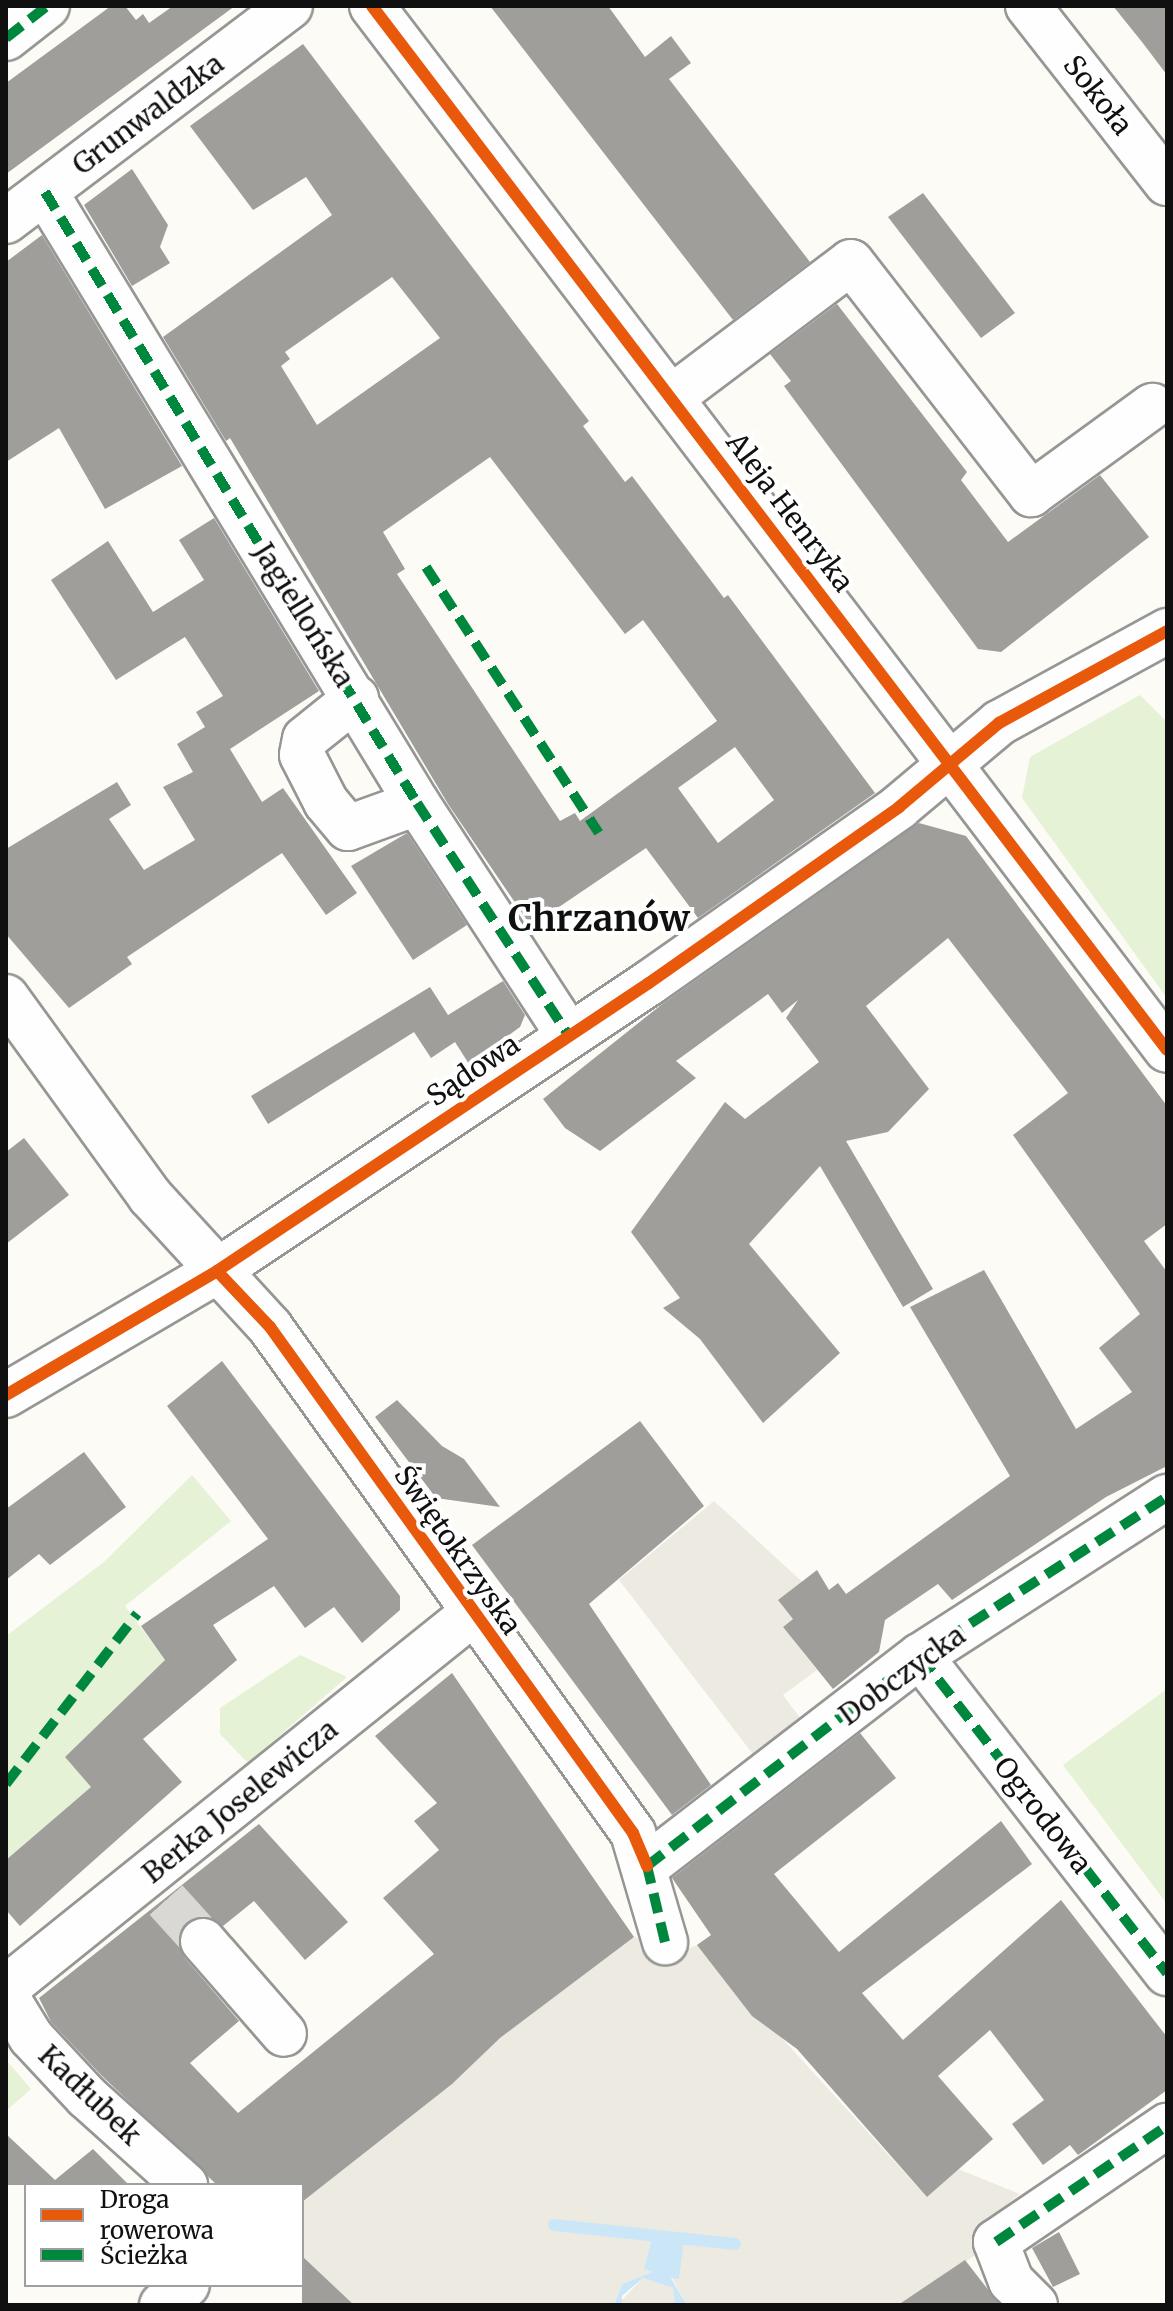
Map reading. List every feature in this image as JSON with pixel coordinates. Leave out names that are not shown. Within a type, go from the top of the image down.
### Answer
[{"type":"street","points":[[6,38],[47,6]]},
{"type":"street","name":"Grunwaldzka","points":[[6,221],[290,6]]},
{"type":"street","name":"Aleja Henryka","points":[[372,6],[953,764],[1167,1050]]},
{"type":"street","name":"Sokoła","points":[[1028,6],[1167,183]]},
{"type":"street","name":"Jagiellońska","points":[[45,192],[356,698],[417,803],[568,1035]]},
{"type":"street","points":[[672,397],[851,262],[1031,494],[1152,406]]},
{"type":"street","name":"Sądowa","points":[[6,1395],[217,1271],[702,947],[953,764],[999,723],[1167,631]]},
{"type":"street","points":[[356,698],[305,739],[302,755],[326,802],[348,828],[417,803]]},
{"type":"street","name":"Świętokrzyska","points":[[6,997],[150,1196],[270,1327],[633,1833],[647,1866],[665,1942]]},
{"type":"street","name":"Dobczycka","points":[[647,1866],[920,1656],[1167,1497]]},
{"type":"street","name":"Berka Joselewicza","points":[[6,1988],[156,1889],[473,1613]]},
{"type":"street","name":"Ogrodowa","points":[[920,1656],[1167,1973]]},
{"type":"street","points":[[203,1941],[284,2034]]},
{"type":"street","name":"Kadłubek","points":[[6,1996],[31,2037],[87,2097],[183,2183]]},
{"type":"street","points":[[1035,2305],[1011,2281],[996,2242],[1167,2126]]},
{"type":"street","points":[[162,2305],[184,2287]]},
{"type":"green space","points":[[1140,695],[1167,722],[1167,998],[1022,798],[1030,757]]},
{"type":"green space","points":[[192,1475],[231,1521],[125,1606],[165,1660],[65,1757],[91,1787],[6,1860],[6,1636],[104,1562]]},
{"type":"green space","points":[[300,1655],[347,1677],[248,1763],[220,1734],[220,1708]]},
{"type":"green space","points":[[1167,1689],[1167,1904],[1063,1765]]},
{"type":"green space","points":[[6,2060],[31,2089],[6,2111]]},
{"type":"shaded area","points":[[714,1501],[819,1597],[783,1627],[817,1670],[783,1695],[804,1723],[759,1762],[619,1580]]},
{"type":"shaded area","points":[[634,1937],[687,1949],[697,1945],[927,2197],[958,2169],[1020,2194],[997,2213],[996,2242],[898,2305],[687,2305],[670,2274],[678,2279],[651,2241],[645,2269],[652,2272],[622,2284],[614,2305],[354,2305],[304,2258],[304,2192],[320,2188],[500,2038]]},
{"type":"shaded area","points":[[643,2278],[674,2288],[680,2305],[619,2303]]},
{"type":"water","points":[[646,2235],[684,2239],[679,2279],[671,2278],[687,2305],[675,2303],[673,2288],[643,2278],[622,2296],[622,2305],[614,2305],[622,2284],[652,2272],[644,2269],[651,2242]]},
{"type":"building","points":[[111,6],[125,6],[136,20],[143,14],[149,23],[173,6],[235,6],[6,174],[6,83]]},
{"type":"building","points":[[490,6],[608,6],[645,57],[671,36],[691,63],[669,79],[810,262],[733,320]]},
{"type":"building","points":[[1113,6],[1167,6],[1167,75],[1142,42]]},
{"type":"building","points":[[303,44],[589,421],[583,426],[625,482],[632,476],[724,598],[728,595],[875,793],[698,918],[646,848],[531,926],[448,804],[230,438],[226,441],[163,337],[332,215],[306,177],[253,210],[190,126]],"holes":[[[392,277],[440,338],[317,425],[281,366],[290,359],[285,352]],[[490,457],[625,634],[643,620],[717,721],[580,821],[575,813],[560,821],[397,574],[405,569],[383,532]],[[735,747],[774,800],[718,843],[678,788]]]},
{"type":"building","points":[[132,169],[168,225],[160,247],[170,263],[132,286],[84,205]]},
{"type":"building","points":[[923,193],[1015,313],[981,338],[888,217]]},
{"type":"building","points":[[42,235],[182,466],[105,509],[59,428],[6,462],[6,262]]},
{"type":"building","points":[[837,304],[967,472],[961,480],[1008,542],[1100,475],[1149,537],[1001,652],[978,649],[784,386],[791,381],[770,354]]},
{"type":"building","points":[[214,518],[319,691],[230,749],[262,802],[283,788],[357,893],[326,915],[282,853],[127,957],[132,964],[69,1008],[6,934],[6,849],[117,782],[131,805],[109,819],[144,870],[195,840],[163,787],[193,772],[177,744],[205,727],[196,712],[223,696],[185,637],[116,680],[51,580],[108,541],[153,612],[204,580],[179,540]]},
{"type":"building","points":[[919,823],[966,836],[1167,1106],[1167,1224],[1144,1241],[1167,1272],[1167,1466],[1106,1497],[952,1600],[938,1584],[885,1620],[879,1652],[833,1689],[783,1627],[793,1619],[778,1600],[817,1570],[829,1590],[838,1583],[846,1594],[1010,1476],[910,1307],[984,1270],[1076,1429],[1132,1392],[1099,1348],[1140,1314],[1013,1135],[1068,1093],[948,938],[866,1006],[929,1089],[888,1132],[846,1141],[933,1289],[903,1307],[820,1166],[749,1244],[840,1353],[763,1423],[700,1339],[663,1308],[680,1298],[631,1232],[725,1102],[745,1119],[819,1062],[786,1018],[798,1000],[782,1013],[768,994],[676,1061],[696,1078],[600,1151],[565,1128],[543,1099],[661,1005]]},
{"type":"building","points":[[407,833],[467,925],[413,960],[351,866]]},
{"type":"building","points":[[503,981],[525,1015],[520,1027],[469,1064],[455,1042],[431,1058],[414,1032],[268,1124],[251,1096],[430,987],[448,1015]]},
{"type":"building","points":[[24,1138],[69,1195],[6,1244],[6,1152]]},
{"type":"building","points":[[222,1361],[400,1596],[400,1610],[362,1643],[334,1607],[305,1628],[274,1586],[213,1625],[237,1660],[143,1739],[182,1782],[20,1926],[6,1910],[6,1860],[91,1787],[65,1757],[165,1660],[141,1626],[268,1539],[167,1406]]},
{"type":"building","points":[[397,1400],[442,1446],[464,1459],[500,1507],[436,1498],[375,1417]]},
{"type":"building","points":[[640,1421],[704,1506],[589,1604],[711,1785],[672,1815],[472,1545]]},
{"type":"building","points":[[84,1452],[126,1507],[50,1565],[39,1554],[6,1580],[6,1509]]},
{"type":"building","points":[[452,1673],[634,1937],[500,2038],[452,2084],[304,2200],[304,2183],[215,2183],[101,2075],[51,2022],[39,1998],[259,1824],[348,1922],[305,1960],[254,1901],[223,1926],[199,1916],[180,1932],[184,1957],[239,2021],[190,2063],[238,2113],[434,1954],[383,1898],[439,1850],[414,1821],[437,1803],[375,1736]]},
{"type":"building","points":[[860,1733],[896,1778],[774,1874],[839,1952],[1001,1821],[1032,1864],[862,1993],[903,2040],[1061,1900],[1167,2037],[1167,2090],[1078,2155],[1070,2145],[1043,2165],[1012,2124],[1044,2100],[990,2030],[938,2076],[993,2139],[927,2197],[797,2049],[752,2016],[697,1945],[711,1935],[672,1878]]},
{"type":"building","points":[[6,2134],[55,2180],[93,2149],[127,2183],[24,2183],[6,2185]]},
{"type":"building","points":[[1059,2232],[1080,2274],[1053,2287],[1032,2248]]},
{"type":"building","points":[[304,2258],[354,2305],[302,2305]]},
{"type":"building","points":[[965,2260],[1000,2305],[898,2305]]},
{"type":"waterway","points":[[554,2225],[735,2244]]},
{"type":"tunnel","points":[[166,1900],[203,1941]]},
{"type":"marked path","points":[[6,38],[47,6]]},
{"type":"marked path","points":[[45,192],[417,803],[568,1035]]},
{"type":"marked path","points":[[426,567],[599,833]]},
{"type":"marked path","points":[[665,1942],[647,1866],[920,1656],[1167,1497]]},
{"type":"marked path","points":[[6,1784],[137,1614]]},
{"type":"marked path","points":[[920,1656],[1167,1973]]},
{"type":"marked path","points":[[996,2242],[1167,2126]]},
{"type":"cycle path","points":[[372,6],[1167,1050]]},
{"type":"cycle path","points":[[6,1395],[217,1271],[649,983],[899,807],[999,723],[1167,631]]},
{"type":"cycle path","points":[[217,1271],[270,1327],[633,1833],[647,1866]]},
{"type":"district","name":"Chrzanów","points":[[599,919]]}]
